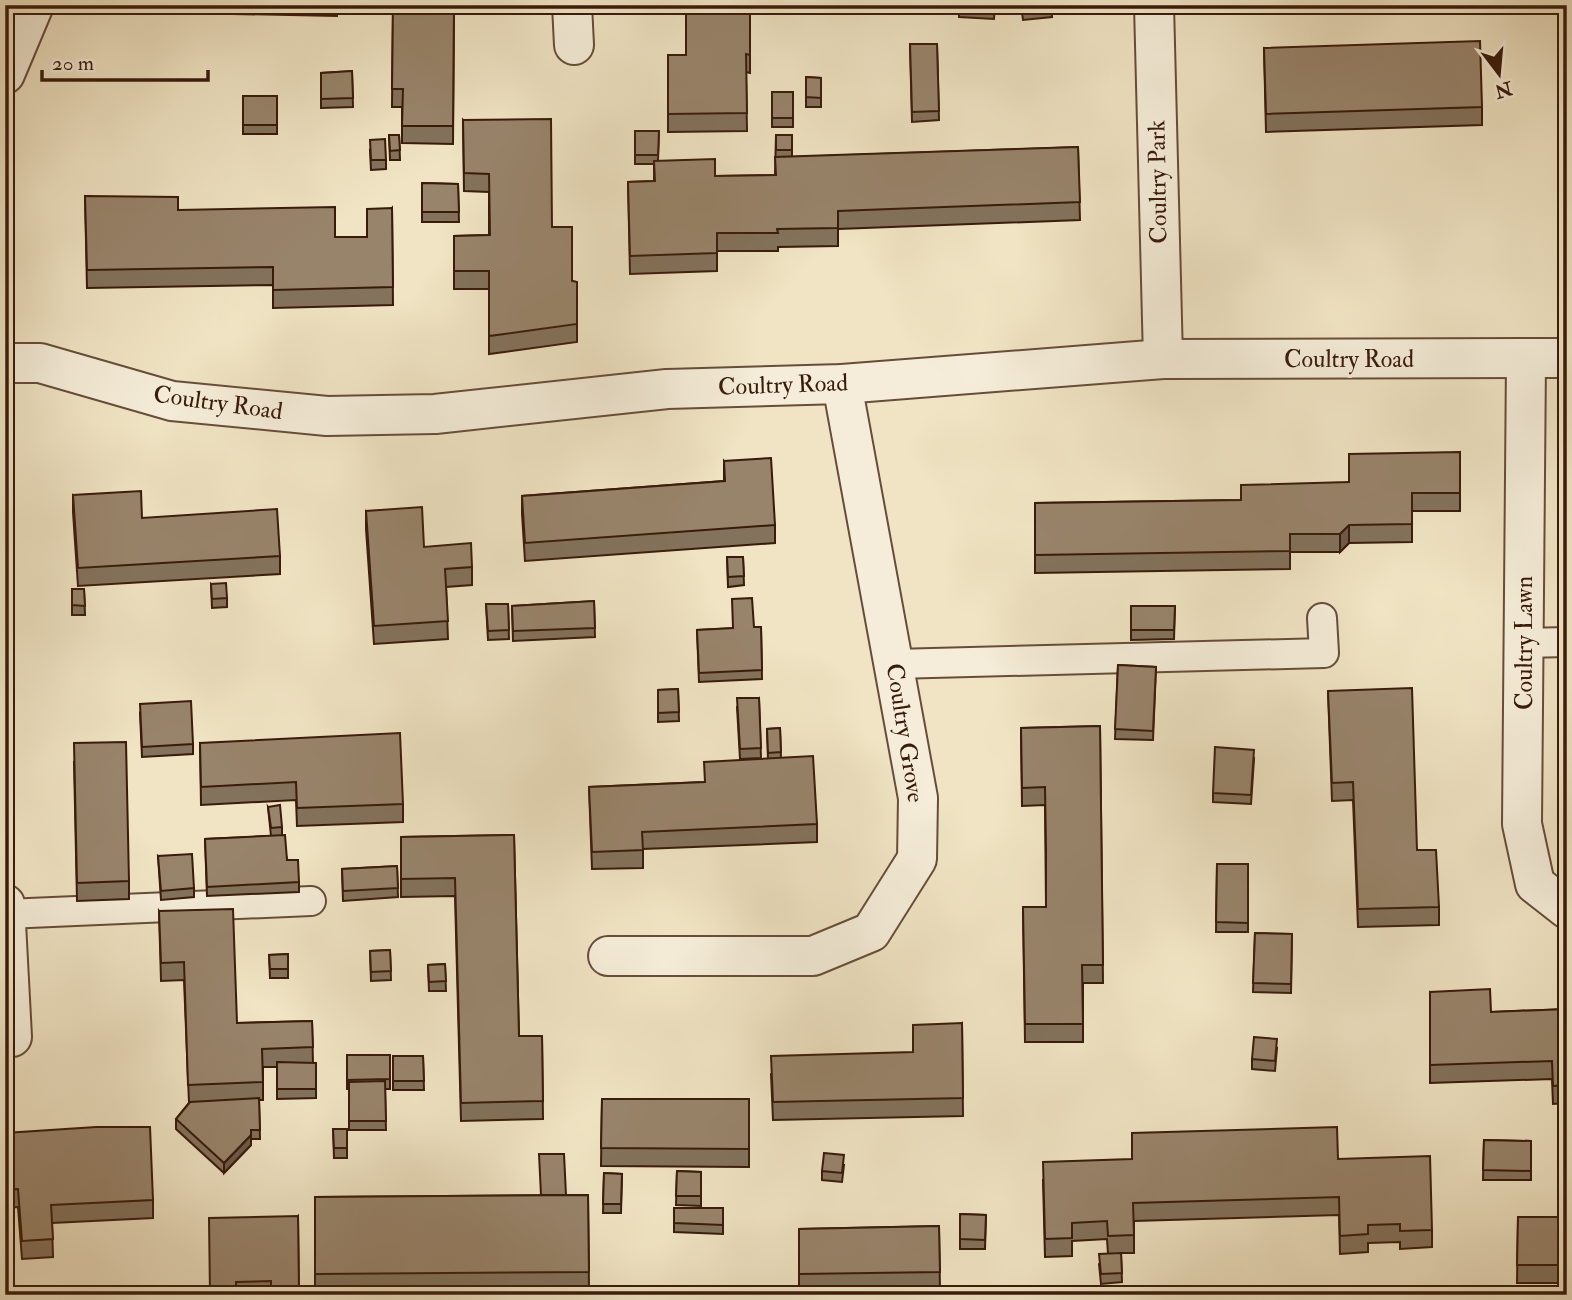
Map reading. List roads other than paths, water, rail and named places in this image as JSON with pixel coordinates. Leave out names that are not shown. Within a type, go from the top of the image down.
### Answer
[{"type":"street","points":[[5,74],[34,5]]},
{"type":"street","points":[[572,5],[574,45]]},
{"type":"street","name":"Coultry Park","points":[[1154,5],[1163,359]]},
{"type":"street","name":"Coultry Road","points":[[5,363],[40,363],[173,401],[327,416],[435,414],[667,389],[842,384],[1163,359],[1567,358]]},
{"type":"street","name":"Coultry Lawn","points":[[1526,360],[1522,824],[1535,884],[1567,909]]},
{"type":"street","name":"Coultry Grove","points":[[608,957],[813,956],[871,932],[917,859],[918,798],[842,384]]},
{"type":"street","points":[[5,904],[12,1037]]},
{"type":"lane","points":[[894,664],[1324,653],[1322,618]]},
{"type":"lane","points":[[1524,643],[1567,642]]},
{"type":"lane","points":[[6,914],[311,901]]}]
